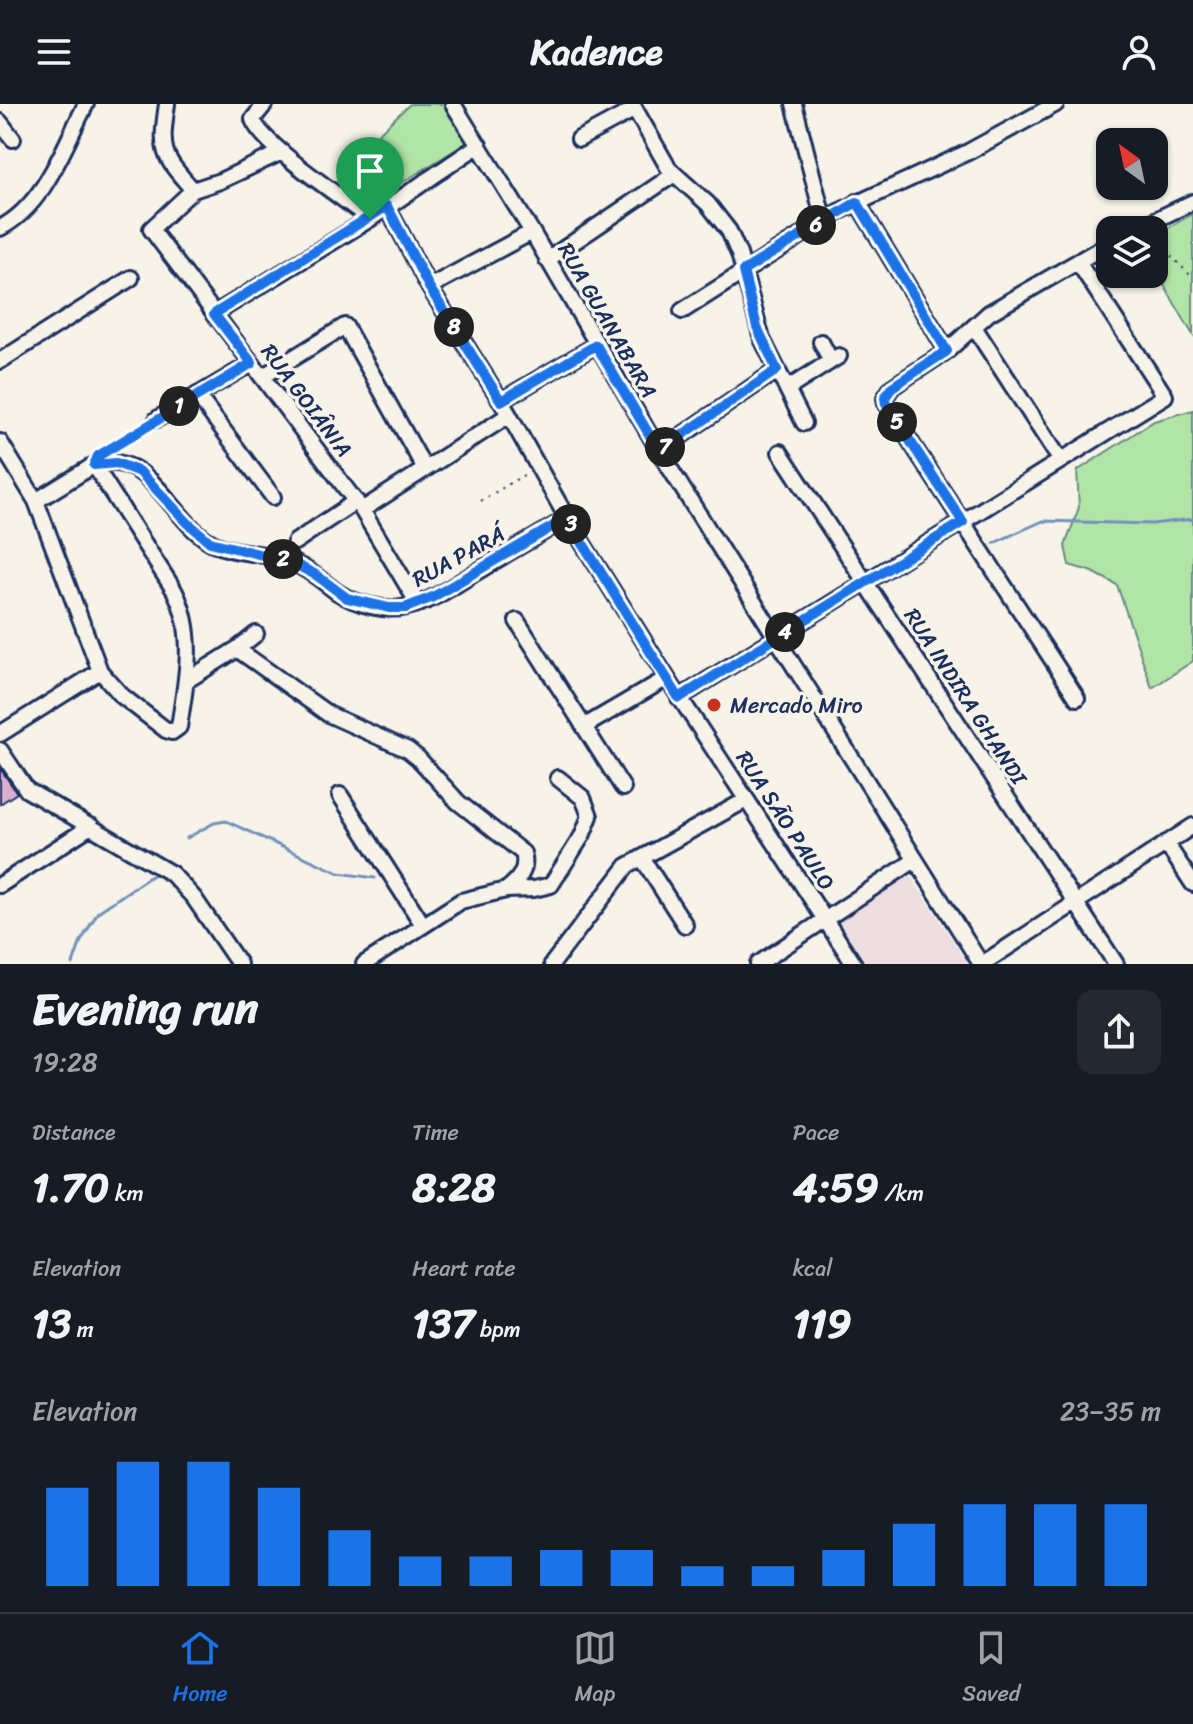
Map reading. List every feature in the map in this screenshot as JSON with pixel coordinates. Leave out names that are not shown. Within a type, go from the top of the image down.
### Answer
[{"type":"street","points":[[0,228],[22,213],[37,196],[86,104]]},
{"type":"street","points":[[167,104],[164,150],[171,164],[193,190],[282,152]]},
{"type":"street","points":[[265,104],[253,119],[259,130],[282,152],[370,219]]},
{"type":"street","name":"RUA GUANABARA","points":[[453,104],[532,232],[659,451],[981,964]]},
{"type":"street","points":[[794,104],[824,221]]},
{"type":"street","points":[[682,311],[857,202],[968,152],[1056,104]]},
{"type":"street","points":[[579,139],[634,106],[673,175],[698,194],[720,217],[735,243],[757,327],[804,423]]},
{"type":"street","points":[[0,122],[13,139]]},
{"type":"street","points":[[214,314],[370,219],[479,145]]},
{"type":"street","points":[[547,260],[673,175]]},
{"type":"street","name":"RUA GOIÂNIA","points":[[193,190],[151,229],[359,506],[418,604]]},
{"type":"street","points":[[1172,211],[1193,196]]},
{"type":"street","points":[[857,202],[947,351]]},
{"type":"street","points":[[1162,216],[1193,202]]},
{"type":"street","name":"RUA SÃO PAULO","points":[[387,206],[429,287],[505,408],[567,518],[679,698],[854,964]]},
{"type":"street","points":[[429,287],[532,232]]},
{"type":"street","points":[[1077,698],[885,398],[892,387],[947,351],[1007,301],[1096,251]]},
{"type":"street","points":[[679,698],[1165,396],[1078,262]]},
{"type":"street","points":[[0,361],[131,278]]},
{"type":"street","points":[[262,377],[345,326],[425,469]]},
{"type":"street","points":[[974,327],[1061,461]]},
{"type":"street","points":[[787,389],[835,358],[821,342]]},
{"type":"street","points":[[295,542],[425,469],[505,408],[596,345]]},
{"type":"street","points":[[157,419],[252,363]]},
{"type":"street","points":[[659,451],[777,370]]},
{"type":"street","points":[[197,395],[273,497]]},
{"type":"street","points":[[0,442],[36,501],[100,671],[122,696],[172,732],[179,727],[186,681],[187,625],[179,600],[94,465],[36,501]]},
{"type":"street","name":"RUA INDIRA GHANDI","points":[[780,452],[1116,964]]},
{"type":"street","name":"RUA PARÁ","points":[[94,465],[116,463],[140,472],[210,542],[291,562],[361,603],[389,608],[418,604],[567,518]]},
{"type":"street","points":[[517,621],[623,788]]},
{"type":"street","points":[[186,681],[256,634]]},
{"type":"street","points":[[237,649],[328,714],[397,744],[418,758],[458,802],[523,853],[525,860],[521,875],[506,890]]},
{"type":"street","points":[[0,734],[100,671]]},
{"type":"street","points":[[585,726],[667,678]]},
{"type":"street","points":[[0,750],[27,790],[172,874],[194,898],[239,964]]},
{"type":"street","points":[[364,964],[461,901],[506,890],[551,885],[588,825],[590,816],[583,798],[558,778]]},
{"type":"street","points":[[340,795],[423,925]]},
{"type":"street","points":[[552,964],[621,872],[746,800]]},
{"type":"street","points":[[0,885],[91,826]]},
{"type":"street","points":[[981,964],[1193,826]]},
{"type":"street","points":[[1166,843],[1193,884]]},
{"type":"street","points":[[642,858],[685,925]]},
{"type":"street","points":[[758,964],[915,860]]},
{"type":"path","points":[[1168,253],[1193,278]]},
{"type":"path","points":[[94,465],[98,456],[157,419]]},
{"type":"path","points":[[481,501],[538,467]]},
{"type":"shaded area","points":[[909,873],[968,964],[864,964],[836,920]]},
{"type":"green space","points":[[410,104],[445,104],[468,142],[390,190],[363,148]]},
{"type":"green space","points":[[1193,214],[1193,335],[1166,288],[1168,228]]},
{"type":"green space","points":[[1193,410],[1193,661],[1152,688],[1117,585],[1093,572],[1069,565],[1065,546],[1079,507],[1077,471],[1154,421]]},
{"type":"building","points":[[0,768],[17,793],[0,804]]},
{"type":"waterway","points":[[994,543],[1043,521],[1152,524],[1193,519]]},
{"type":"waterway","points":[[187,838],[214,823],[226,821],[339,873],[375,878]]},
{"type":"waterway","points":[[73,964],[81,941],[98,912],[154,874]]},
{"type":"place","name":"Mercado Miro","points":[[714,705]]},
{"type":"route","points":[[857,202],[947,351],[892,387],[885,398],[963,522],[679,698],[567,518],[433,597],[405,608],[389,608],[347,598],[316,575],[291,562],[210,542],[140,472],[116,463],[94,465],[98,456],[252,363],[214,314],[370,219],[387,206],[429,287],[501,401],[596,345],[659,451],[777,370],[757,327],[743,271],[857,202]]}]
